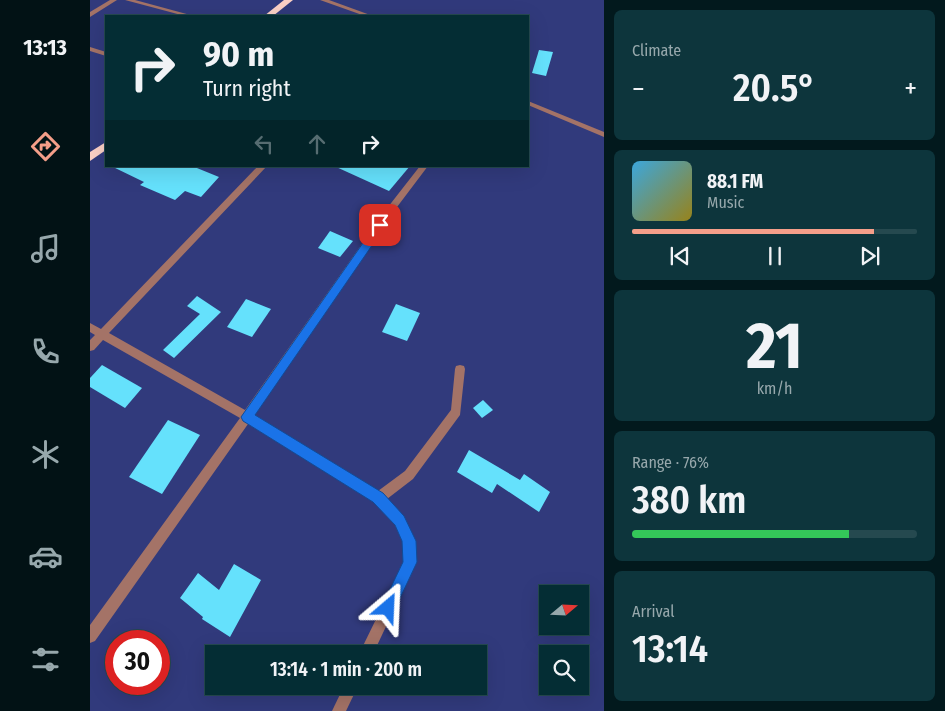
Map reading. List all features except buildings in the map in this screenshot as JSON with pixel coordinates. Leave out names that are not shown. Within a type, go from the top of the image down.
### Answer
[{"type":"highway","points":[[269,15],[289,0]]},
{"type":"highway","points":[[90,158],[105,146]]},
{"type":"street","points":[[90,15],[114,0]]},
{"type":"street","points":[[128,0],[187,15]]},
{"type":"street","points":[[323,0],[367,15]]},
{"type":"street","points":[[90,48],[105,54]]},
{"type":"street","points":[[529,103],[604,135]]},
{"type":"street","points":[[90,347],[101,333],[262,167]]},
{"type":"street","points":[[90,636],[247,417],[391,209],[423,167]]},
{"type":"street","points":[[90,327],[247,417],[378,498],[399,520],[409,541],[410,562],[370,645]]},
{"type":"street","points":[[378,498],[409,475],[456,412],[460,369]]},
{"type":"street","points":[[339,711],[347,695]]},
{"type":"shaded area","points":[[90,0],[604,0],[604,711],[90,711]]},
{"type":"route","points":[[380,225],[247,417],[378,498],[399,520],[409,541],[410,562],[388,608]]}]
